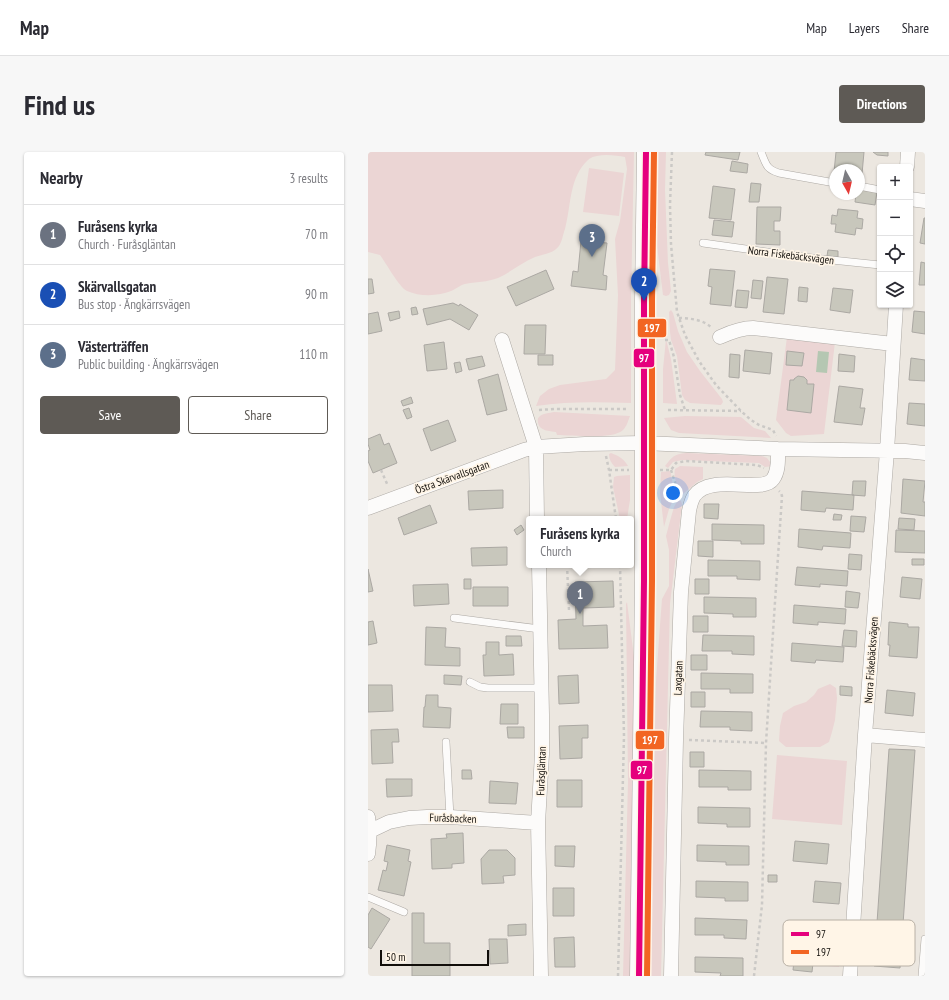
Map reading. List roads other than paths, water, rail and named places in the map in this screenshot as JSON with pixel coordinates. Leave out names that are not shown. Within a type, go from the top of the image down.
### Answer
[{"type":"street","points":[[638,976],[644,604],[644,301],[646,152]]},
{"type":"street","points":[[907,164],[908,152]]},
{"type":"street","points":[[913,199],[925,201]]},
{"type":"street","name":"Norra Fiskebäcksvägen","points":[[854,920],[896,308]]},
{"type":"street","points":[[720,337],[732,331],[753,328],[893,344]]},
{"type":"street","points":[[502,340],[536,447],[538,516]]},
{"type":"street","name":"Östra Skärvallsgatan","points":[[368,508],[524,450],[536,447],[644,443],[778,449],[925,453]]},
{"type":"street","name":"Laxgatan","points":[[671,976],[681,592],[689,511],[691,502],[695,495],[700,490],[707,487],[724,484],[761,485],[770,483],[774,479],[778,468],[778,449]]},
{"type":"street","name":"Furåsgläntan","points":[[539,568],[542,688],[542,754],[538,823],[541,976]]},
{"type":"street","points":[[866,736],[925,740]]},
{"type":"street","name":"Furåsbacken","points":[[370,831],[390,822],[409,818],[427,817],[450,816],[538,823]]},
{"type":"street","points":[[368,817],[370,831],[368,854]]},
{"type":"street","name":"Norra Fiskebäcksvägen","points":[[850,976],[851,966]]},
{"type":"lane","points":[[761,152],[767,167],[771,170],[779,173],[829,182]]},
{"type":"lane","points":[[865,187],[877,189]]},
{"type":"lane","name":"Norra Fiskebäcksvägen","points":[[703,243],[877,265]]},
{"type":"lane","points":[[454,618],[540,629]]},
{"type":"lane","points":[[470,682],[480,687],[488,688],[542,688]]},
{"type":"lane","points":[[446,742],[450,816]]},
{"type":"lane","points":[[368,897],[404,912]]},
{"type":"lane","points":[[922,976],[925,939]]},
{"type":"place","name":"Västerträffen","points":[[592,257]]},
{"type":"place","name":"Skärvallsgatan","points":[[644,301]]},
{"type":"place","name":"Furåsens kyrka","points":[[580,614]]}]
